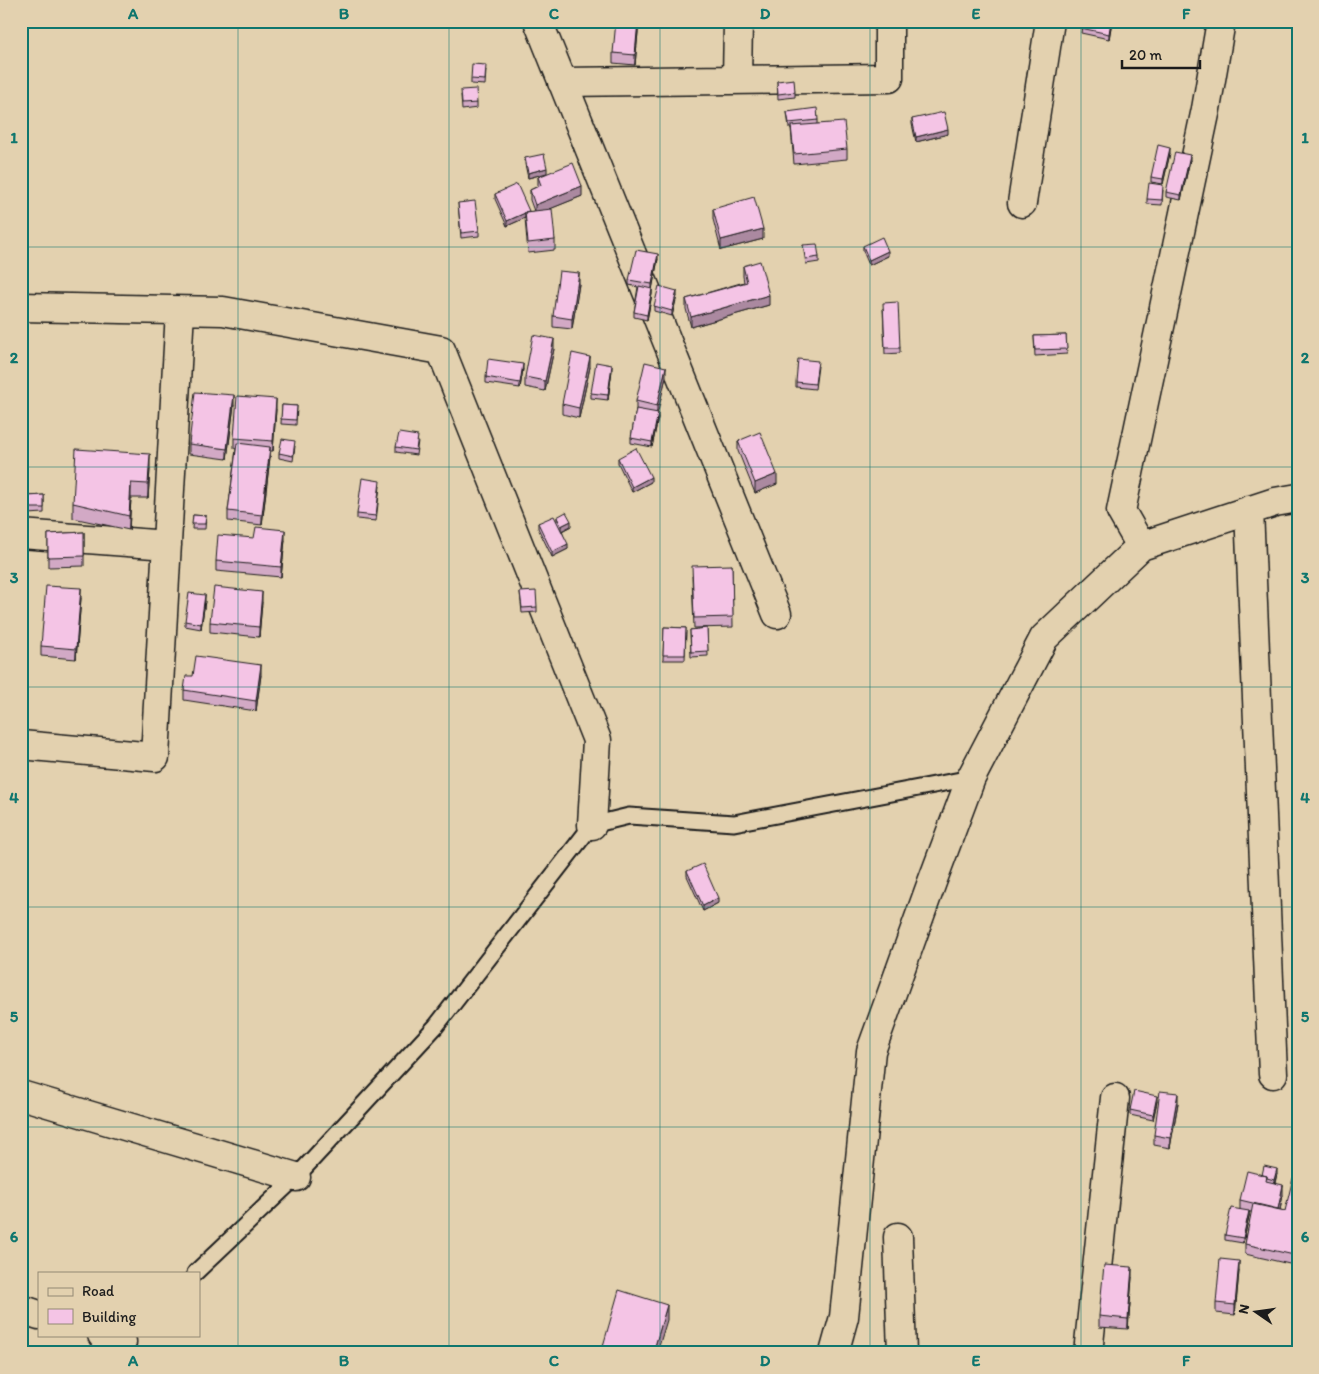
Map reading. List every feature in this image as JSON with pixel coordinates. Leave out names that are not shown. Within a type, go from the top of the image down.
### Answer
[{"type":"street","points":[[538,21],[777,614]]},
{"type":"street","points":[[737,80],[738,21]]},
{"type":"street","points":[[562,82],[889,78],[889,21]]},
{"type":"street","points":[[1022,203],[1050,21]]},
{"type":"street","points":[[1141,546],[1121,511],[1206,108],[1221,21]]},
{"type":"street","points":[[21,307],[223,311],[440,350],[597,740],[592,825]]},
{"type":"street","points":[[21,745],[154,757],[180,311]]},
{"type":"street","points":[[834,1353],[844,1317],[871,1051],[971,778],[1044,638],[1141,546],[1275,502],[1298,498]]},
{"type":"street","points":[[1249,510],[1273,1074]]},
{"type":"street","points":[[21,534],[167,545]]},
{"type":"street","points":[[21,1095],[296,1177]]},
{"type":"street","points":[[1088,1353],[1115,1098]]},
{"type":"street","points":[[898,1237],[902,1353]]},
{"type":"street","points":[[21,1309],[38,1315]]},
{"type":"street","points":[[93,1353],[113,1337]]},
{"type":"lane","points":[[196,1272],[296,1177],[436,1026],[592,825],[629,816],[734,823],[971,778]]},
{"type":"building","points":[[616,21],[638,21],[635,55],[613,53]]},
{"type":"building","points":[[1083,21],[1111,21],[1109,34],[1081,28]]},
{"type":"building","points":[[472,64],[486,65],[485,80],[471,79]]},
{"type":"building","points":[[794,79],[795,92],[778,94],[777,81]]},
{"type":"building","points":[[476,89],[477,103],[462,104],[461,90]]},
{"type":"building","points":[[817,108],[818,120],[789,123],[787,112]]},
{"type":"building","points":[[944,112],[948,129],[916,137],[912,119]]},
{"type":"building","points":[[844,122],[847,149],[794,154],[791,126]]},
{"type":"building","points":[[1158,145],[1170,148],[1163,179],[1151,177]]},
{"type":"building","points":[[1175,152],[1190,155],[1181,195],[1166,192]]},
{"type":"building","points":[[544,154],[547,168],[528,173],[525,158]]},
{"type":"building","points":[[573,163],[582,186],[535,205],[530,190],[541,185],[538,177]]},
{"type":"building","points":[[1149,183],[1163,185],[1162,200],[1147,199]]},
{"type":"building","points":[[517,184],[529,211],[507,221],[495,194]]},
{"type":"building","points":[[754,197],[763,229],[721,240],[713,209]]},
{"type":"building","points":[[475,201],[479,231],[461,233],[458,203]]},
{"type":"building","points":[[552,209],[555,240],[528,243],[525,212]]},
{"type":"building","points":[[882,237],[888,251],[869,260],[863,246]]},
{"type":"building","points":[[817,244],[819,257],[806,259],[803,245]]},
{"type":"building","points":[[636,250],[658,254],[652,284],[629,280]]},
{"type":"building","points":[[760,261],[769,295],[691,317],[686,299],[747,282],[743,266]]},
{"type":"building","points":[[559,271],[579,273],[572,319],[553,316]]},
{"type":"building","points":[[639,286],[652,289],[647,315],[634,312]]},
{"type":"building","points":[[659,286],[677,291],[672,311],[654,306]]},
{"type":"building","points":[[898,302],[900,348],[885,348],[883,303]]},
{"type":"building","points":[[533,335],[554,339],[545,381],[525,377]]},
{"type":"building","points":[[1066,335],[1067,349],[1035,350],[1034,336]]},
{"type":"building","points":[[572,353],[590,357],[579,408],[562,404]]},
{"type":"building","points":[[488,359],[523,364],[520,383],[486,377]]},
{"type":"building","points":[[798,359],[818,361],[815,384],[796,382]]},
{"type":"building","points":[[596,362],[612,365],[608,395],[591,393]]},
{"type":"building","points":[[645,362],[666,367],[657,406],[636,401]]},
{"type":"building","points":[[195,392],[234,395],[227,449],[189,444]]},
{"type":"building","points":[[237,396],[276,399],[273,441],[234,438]]},
{"type":"building","points":[[282,405],[297,406],[296,420],[281,419]]},
{"type":"building","points":[[636,409],[658,413],[652,442],[631,438]]},
{"type":"building","points":[[760,432],[777,474],[755,483],[738,441]]},
{"type":"building","points":[[399,433],[418,436],[416,450],[396,447]]},
{"type":"building","points":[[282,439],[295,441],[293,456],[279,453]]},
{"type":"building","points":[[237,443],[270,447],[262,515],[228,511]]},
{"type":"building","points":[[636,448],[651,477],[632,487],[618,458]]},
{"type":"building","points":[[76,449],[150,454],[148,484],[131,483],[129,516],[73,503]]},
{"type":"building","points":[[362,478],[380,481],[376,516],[357,514]]},
{"type":"building","points":[[44,495],[44,508],[28,508],[27,496]]},
{"type":"building","points":[[566,512],[571,521],[561,526],[557,517]]},
{"type":"building","points":[[193,515],[206,516],[205,524],[192,524]]},
{"type":"building","points":[[554,516],[568,544],[552,552],[538,523]]},
{"type":"building","points":[[256,527],[285,530],[281,567],[216,561],[218,535],[254,538]]},
{"type":"building","points":[[84,532],[84,556],[48,557],[48,534]]},
{"type":"building","points":[[732,565],[733,617],[694,618],[692,566]]},
{"type":"building","points":[[46,586],[81,588],[76,649],[41,646]]},
{"type":"building","points":[[214,587],[262,592],[259,627],[210,622]]},
{"type":"building","points":[[536,591],[537,607],[522,608],[520,592]]},
{"type":"building","points":[[189,593],[205,595],[201,624],[185,621]]},
{"type":"building","points":[[664,627],[686,628],[685,655],[663,655]]},
{"type":"building","points":[[707,628],[708,651],[691,652],[690,630]]},
{"type":"building","points":[[196,656],[261,665],[256,701],[184,690],[186,676],[193,676]]},
{"type":"building","points":[[703,864],[718,898],[703,906],[687,871]]},
{"type":"building","points":[[1134,1091],[1157,1096],[1153,1115],[1130,1110]]},
{"type":"building","points":[[1160,1091],[1178,1093],[1170,1138],[1154,1135]]},
{"type":"building","points":[[1264,1166],[1277,1169],[1274,1180],[1262,1175]]},
{"type":"building","points":[[1247,1171],[1267,1176],[1266,1181],[1283,1185],[1278,1209],[1240,1200]]},
{"type":"building","points":[[1293,1178],[1298,1179],[1298,1237],[1294,1255],[1245,1244],[1253,1204],[1285,1211]]},
{"type":"building","points":[[1231,1208],[1249,1211],[1243,1238],[1225,1235]]},
{"type":"building","points":[[1220,1259],[1239,1261],[1235,1305],[1216,1303]]},
{"type":"building","points":[[1104,1265],[1132,1267],[1128,1319],[1099,1316]]},
{"type":"building","points":[[619,1290],[667,1305],[653,1353],[601,1353]]}]
